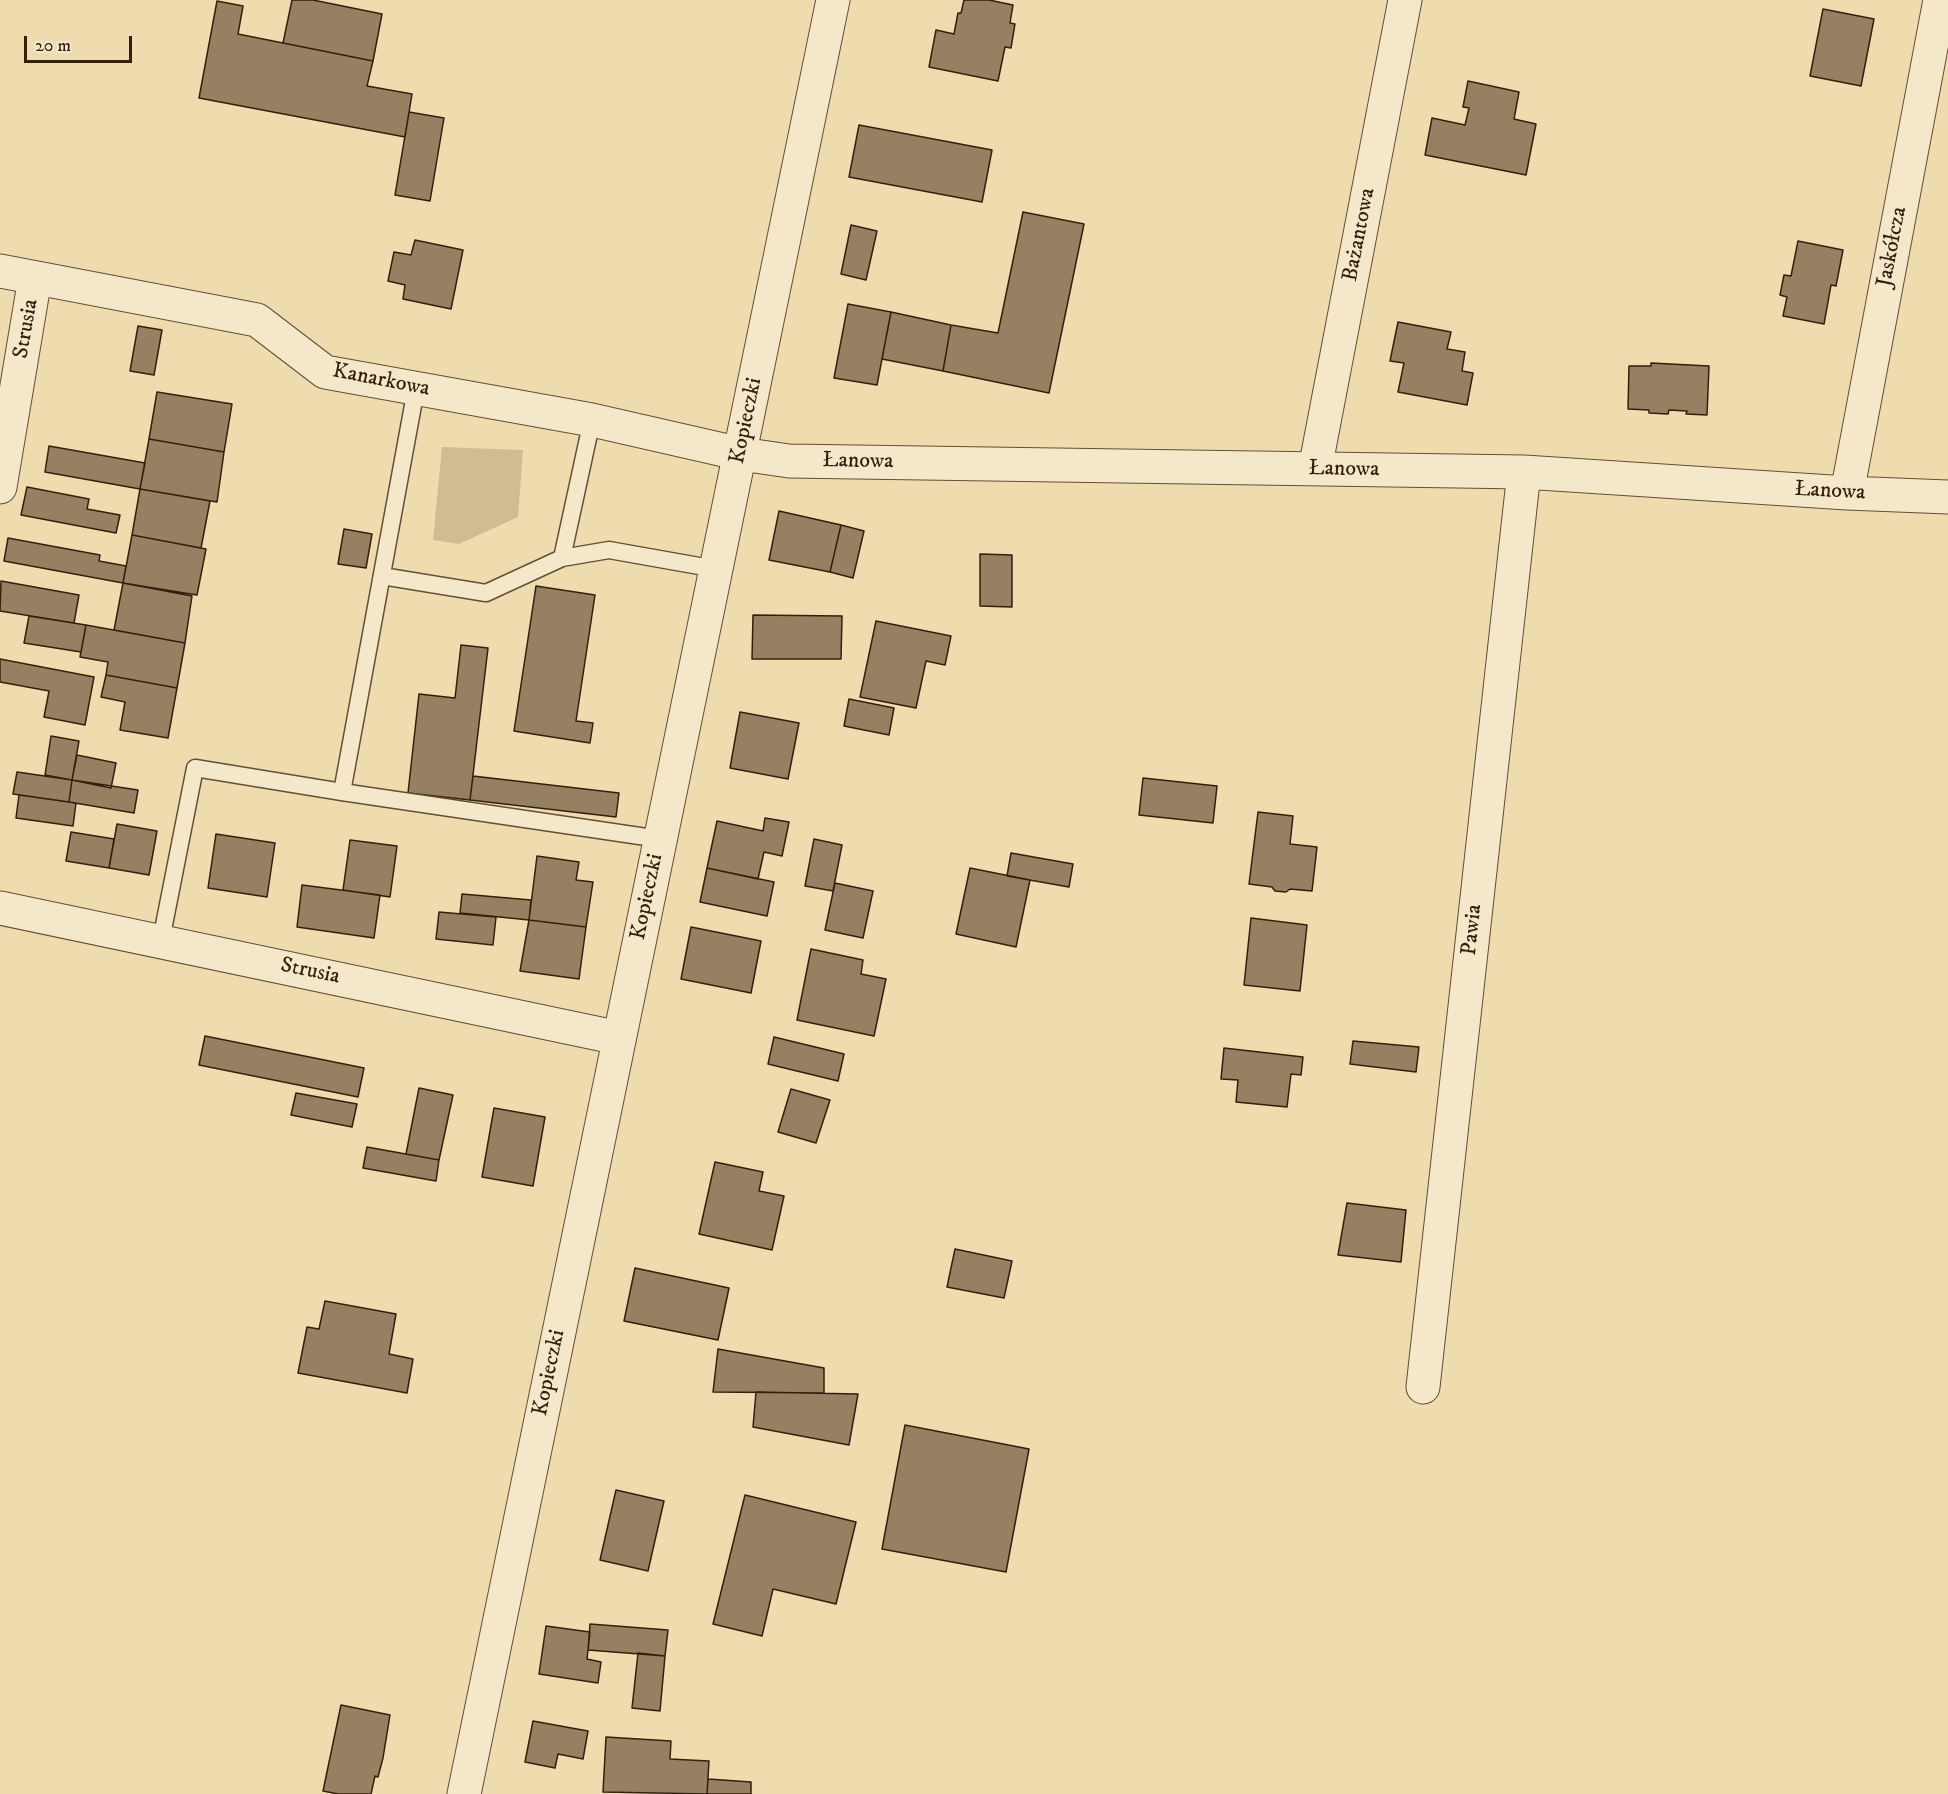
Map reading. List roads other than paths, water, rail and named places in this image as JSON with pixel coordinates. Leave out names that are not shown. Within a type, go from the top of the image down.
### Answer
[{"type":"street","name":"Kopieczki","points":[[464,1794],[833,0]]},
{"type":"street","name":"Bażantowa","points":[[1315,469],[1405,0]]},
{"type":"street","name":"Jaskółcza","points":[[1847,493],[1940,0]]},
{"type":"street","name":"Kanarkowa","points":[[0,271],[257,320],[326,372],[592,420],[741,454]]},
{"type":"street","name":"Strusia","points":[[0,487],[35,278]]},
{"type":"street","name":"Łanowa","points":[[741,454],[789,462],[1524,472],[1847,493],[1948,497]]},
{"type":"street","name":"Pawia","points":[[1423,1387],[1524,472]]},
{"type":"street","name":"Strusia","points":[[0,908],[620,1038]]},
{"type":"lane","points":[[342,792],[416,389]]},
{"type":"lane","points":[[562,558],[592,420]]},
{"type":"lane","points":[[382,576],[486,593],[562,558],[609,550],[717,569]]},
{"type":"lane","points":[[161,940],[195,768],[342,792],[660,838]]}]
